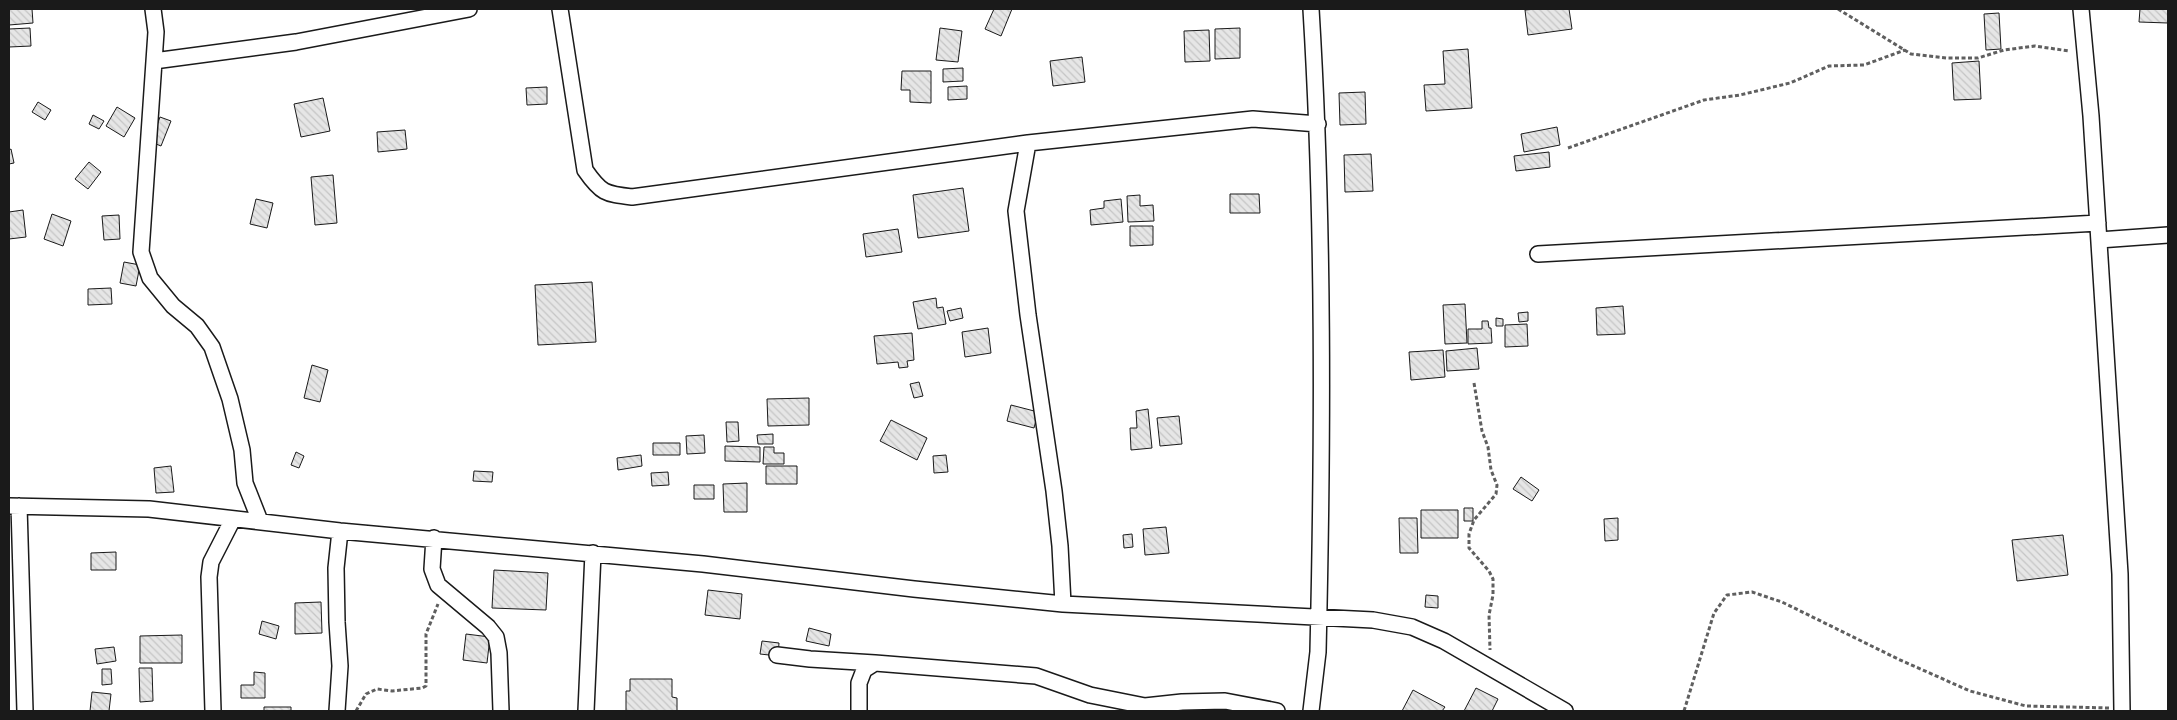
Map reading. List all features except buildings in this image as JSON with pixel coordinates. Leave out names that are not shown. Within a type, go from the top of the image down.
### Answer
[{"type":"street","points":[[153,9],[156,32],[141,252],[150,278],[173,306],[197,326],[212,347],[230,399],[242,450],[245,483],[260,521]]},
{"type":"street","points":[[154,61],[296,42],[469,9]]},
{"type":"street","points":[[560,9],[585,170],[595,184],[609,195],[632,197],[1028,142],[1253,119],[1318,124]]},
{"type":"street","points":[[1311,9],[1318,124],[1322,279],[1319,617],[1318,652],[1311,711]]},
{"type":"street","points":[[2081,9],[2098,222],[2120,574],[2122,710]]},
{"type":"street","points":[[1028,142],[1016,210],[1029,324],[1054,492],[1064,604]]},
{"type":"street","points":[[1538,254],[2098,222]]},
{"type":"street","points":[[2099,240],[2168,235]]},
{"type":"street","points":[[26,711],[14,506],[121,507],[340,531],[594,553],[1064,604],[1373,620],[1412,627],[1444,641],[1565,711]]},
{"type":"street","points":[[213,711],[209,577],[211,562],[232,519]]},
{"type":"street","points":[[337,711],[340,666],[336,568],[340,531]]},
{"type":"street","points":[[434,538],[432,569],[438,585],[488,627],[496,637],[499,653],[501,711]]},
{"type":"street","points":[[586,711],[594,553]]},
{"type":"street","points":[[777,655],[1036,676],[1090,695],[1144,706],[1182,702],[1225,701],[1277,711]]},
{"type":"street","points":[[859,711],[859,683],[864,670],[875,663]]},
{"type":"path","points":[[1838,9],[1911,54],[1947,58],[1978,58],[2004,50],[2035,46],[2085,54]]},
{"type":"path","points":[[1568,148],[1704,100],[1740,95],[1790,83],[1829,66],[1864,65],[1905,50]]},
{"type":"path","points":[[1474,383],[1482,431],[1488,447],[1491,470],[1497,485],[1496,494],[1474,520],[1469,534],[1469,548],[1489,571],[1493,579],[1493,595],[1489,615],[1490,667]]},
{"type":"path","points":[[356,711],[366,694],[377,690],[392,692],[426,686],[426,634],[444,590]]},
{"type":"path","points":[[1684,711],[1714,612],[1727,595],[1752,592],[1782,602],[1970,691],[2026,706],[2122,710]]}]
